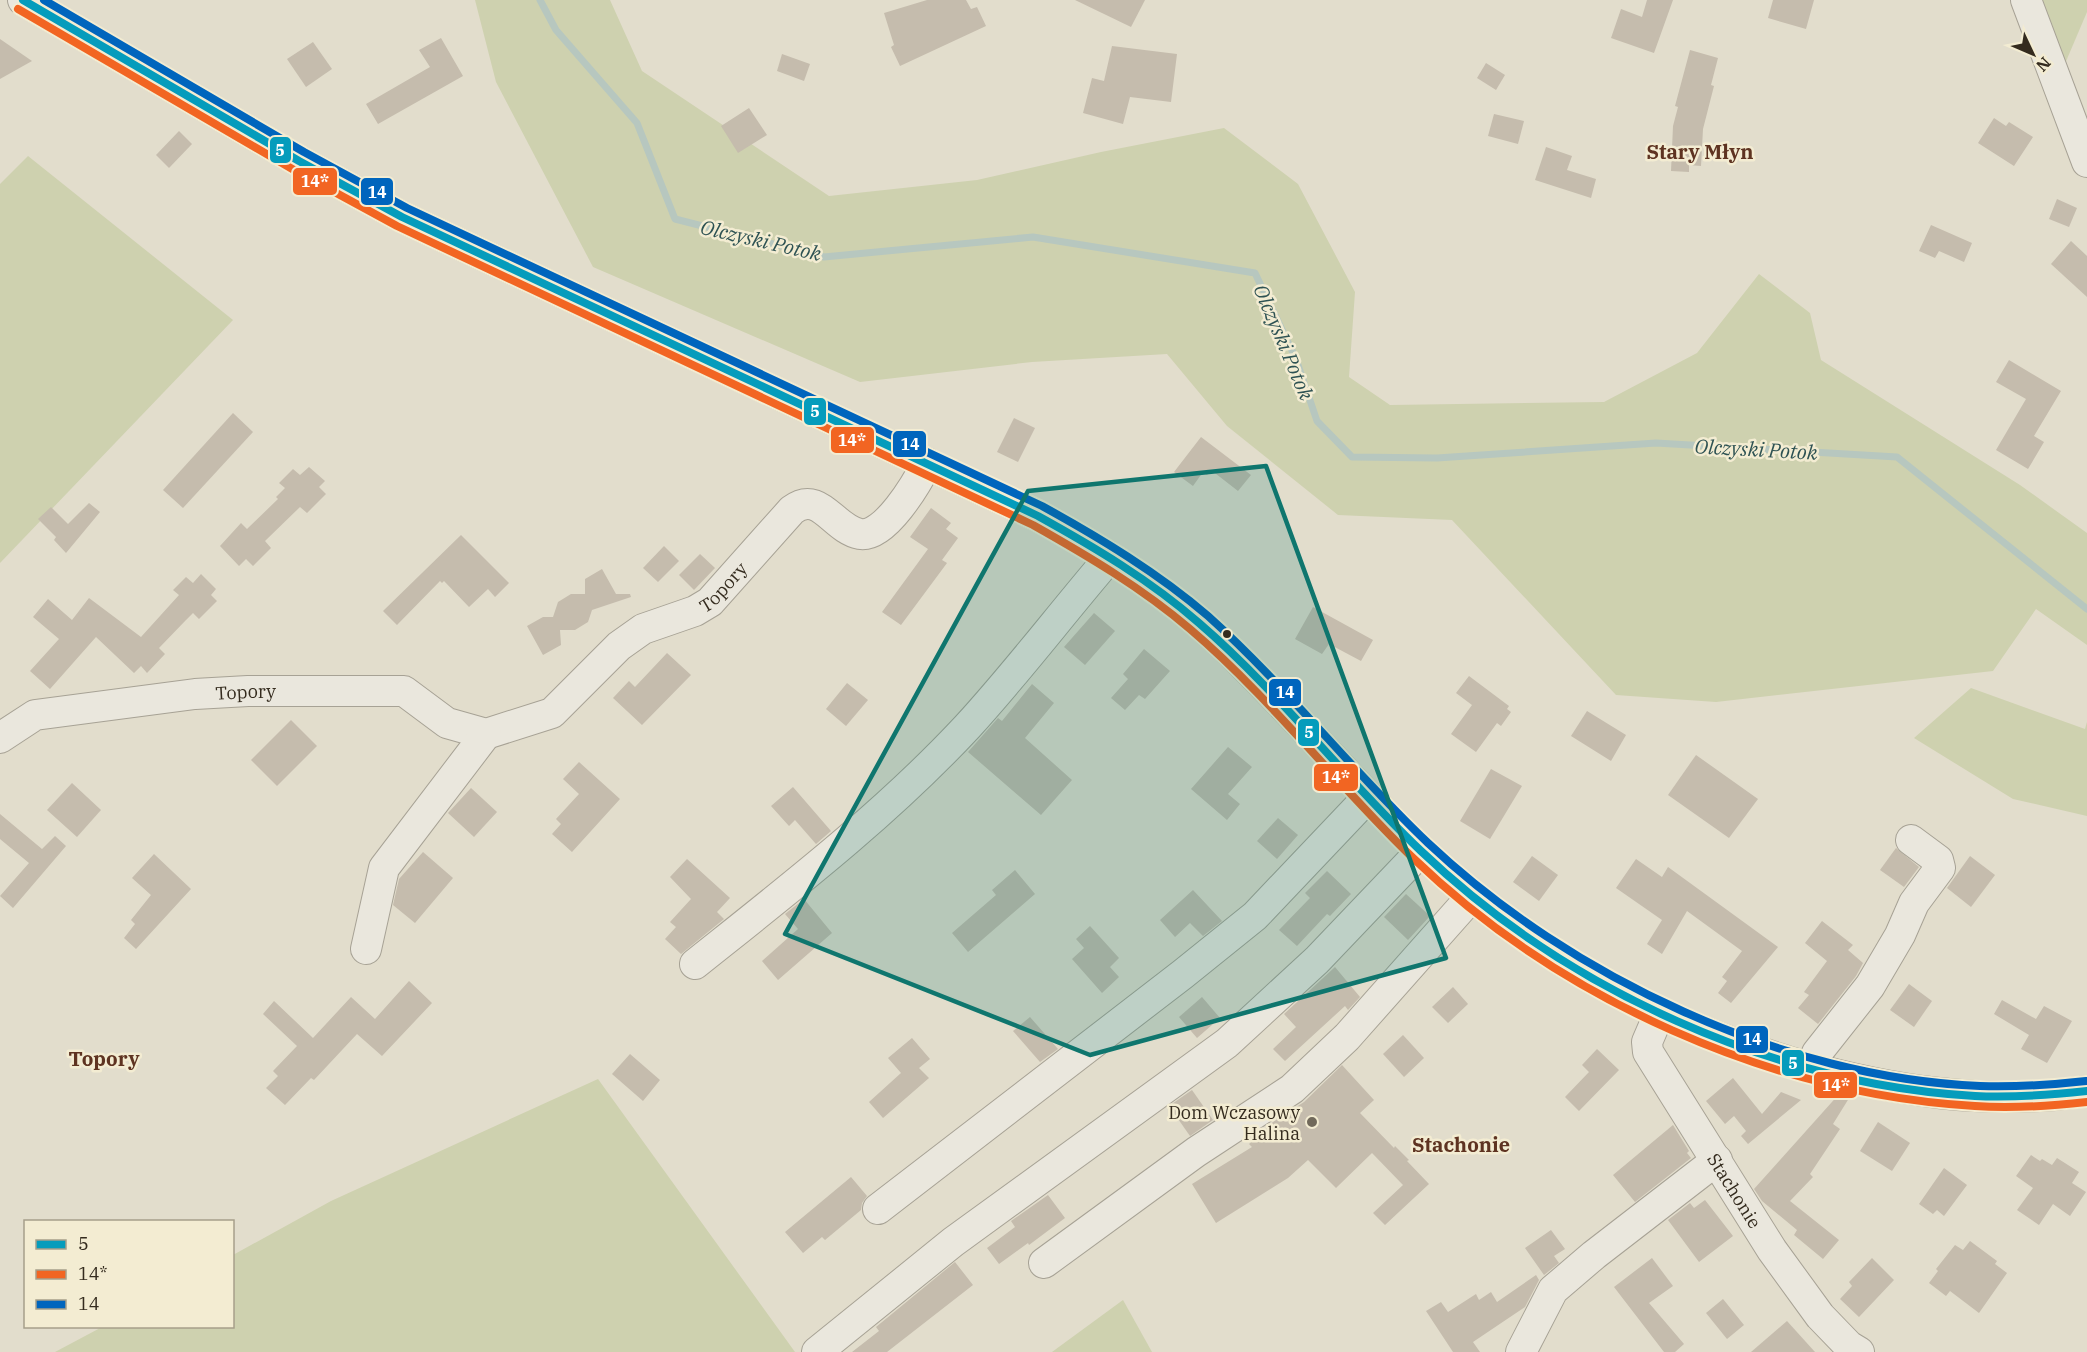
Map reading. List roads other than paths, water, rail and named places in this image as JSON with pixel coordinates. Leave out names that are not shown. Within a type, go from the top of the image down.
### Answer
[{"type":"street","points":[[23,0],[299,161],[402,217],[1038,516],[1106,555],[1173,602],[1216,638],[1275,696],[1421,851],[1472,896],[1522,935],[1606,987],[1659,1014],[1729,1042],[1811,1068],[1882,1085],[1935,1094],[2084,1100]]},
{"type":"street","points":[[2026,0],[2087,162]]},
{"type":"street","name":"Topory","points":[[0,738],[35,714],[195,694],[248,691],[404,691],[447,723],[486,734],[552,713],[619,646],[643,629],[695,612],[710,602],[792,510],[801,503],[812,503],[853,532],[862,535],[871,533],[883,526],[896,510],[921,476],[927,463]]},
{"type":"street","points":[[695,964],[838,849],[892,801],[967,727],[1099,570],[1106,555]]},
{"type":"street","points":[[366,949],[384,868],[486,734]]},
{"type":"street","points":[[878,1209],[1255,916],[1368,797]]},
{"type":"street","points":[[1811,1068],[1817,1053],[1870,986],[1900,935],[1914,903],[1940,868],[1938,860],[1911,840]]},
{"type":"street","points":[[817,1352],[953,1242],[1227,1043],[1317,960],[1421,851]]},
{"type":"street","points":[[1044,1263],[1196,1152],[1292,1089],[1347,1036],[1472,896]]},
{"type":"street","name":"Stachonie","points":[[1659,1014],[1647,1042],[1648,1052],[1772,1250],[1820,1316],[1850,1350]]},
{"type":"street","points":[[1521,1352],[1553,1290],[1594,1255],[1717,1160]]},
{"type":"waterway","name":"Olczyski Potok","points":[[540,0],[556,30],[637,123],[675,219],[824,257],[1033,237],[1255,273],[1296,359],[1317,421],[1352,457],[1437,458],[1656,443],[1897,457],[2087,609]]},
{"type":"place","name":"Dom Wczasowy Halina","points":[[1312,1122]]},
{"type":"district","name":"Stary Młyn","points":[[1700,151]]},
{"type":"district","name":"Topory","points":[[104,1058]]},
{"type":"district","name":"Stachonie","points":[[1461,1144]]}]
